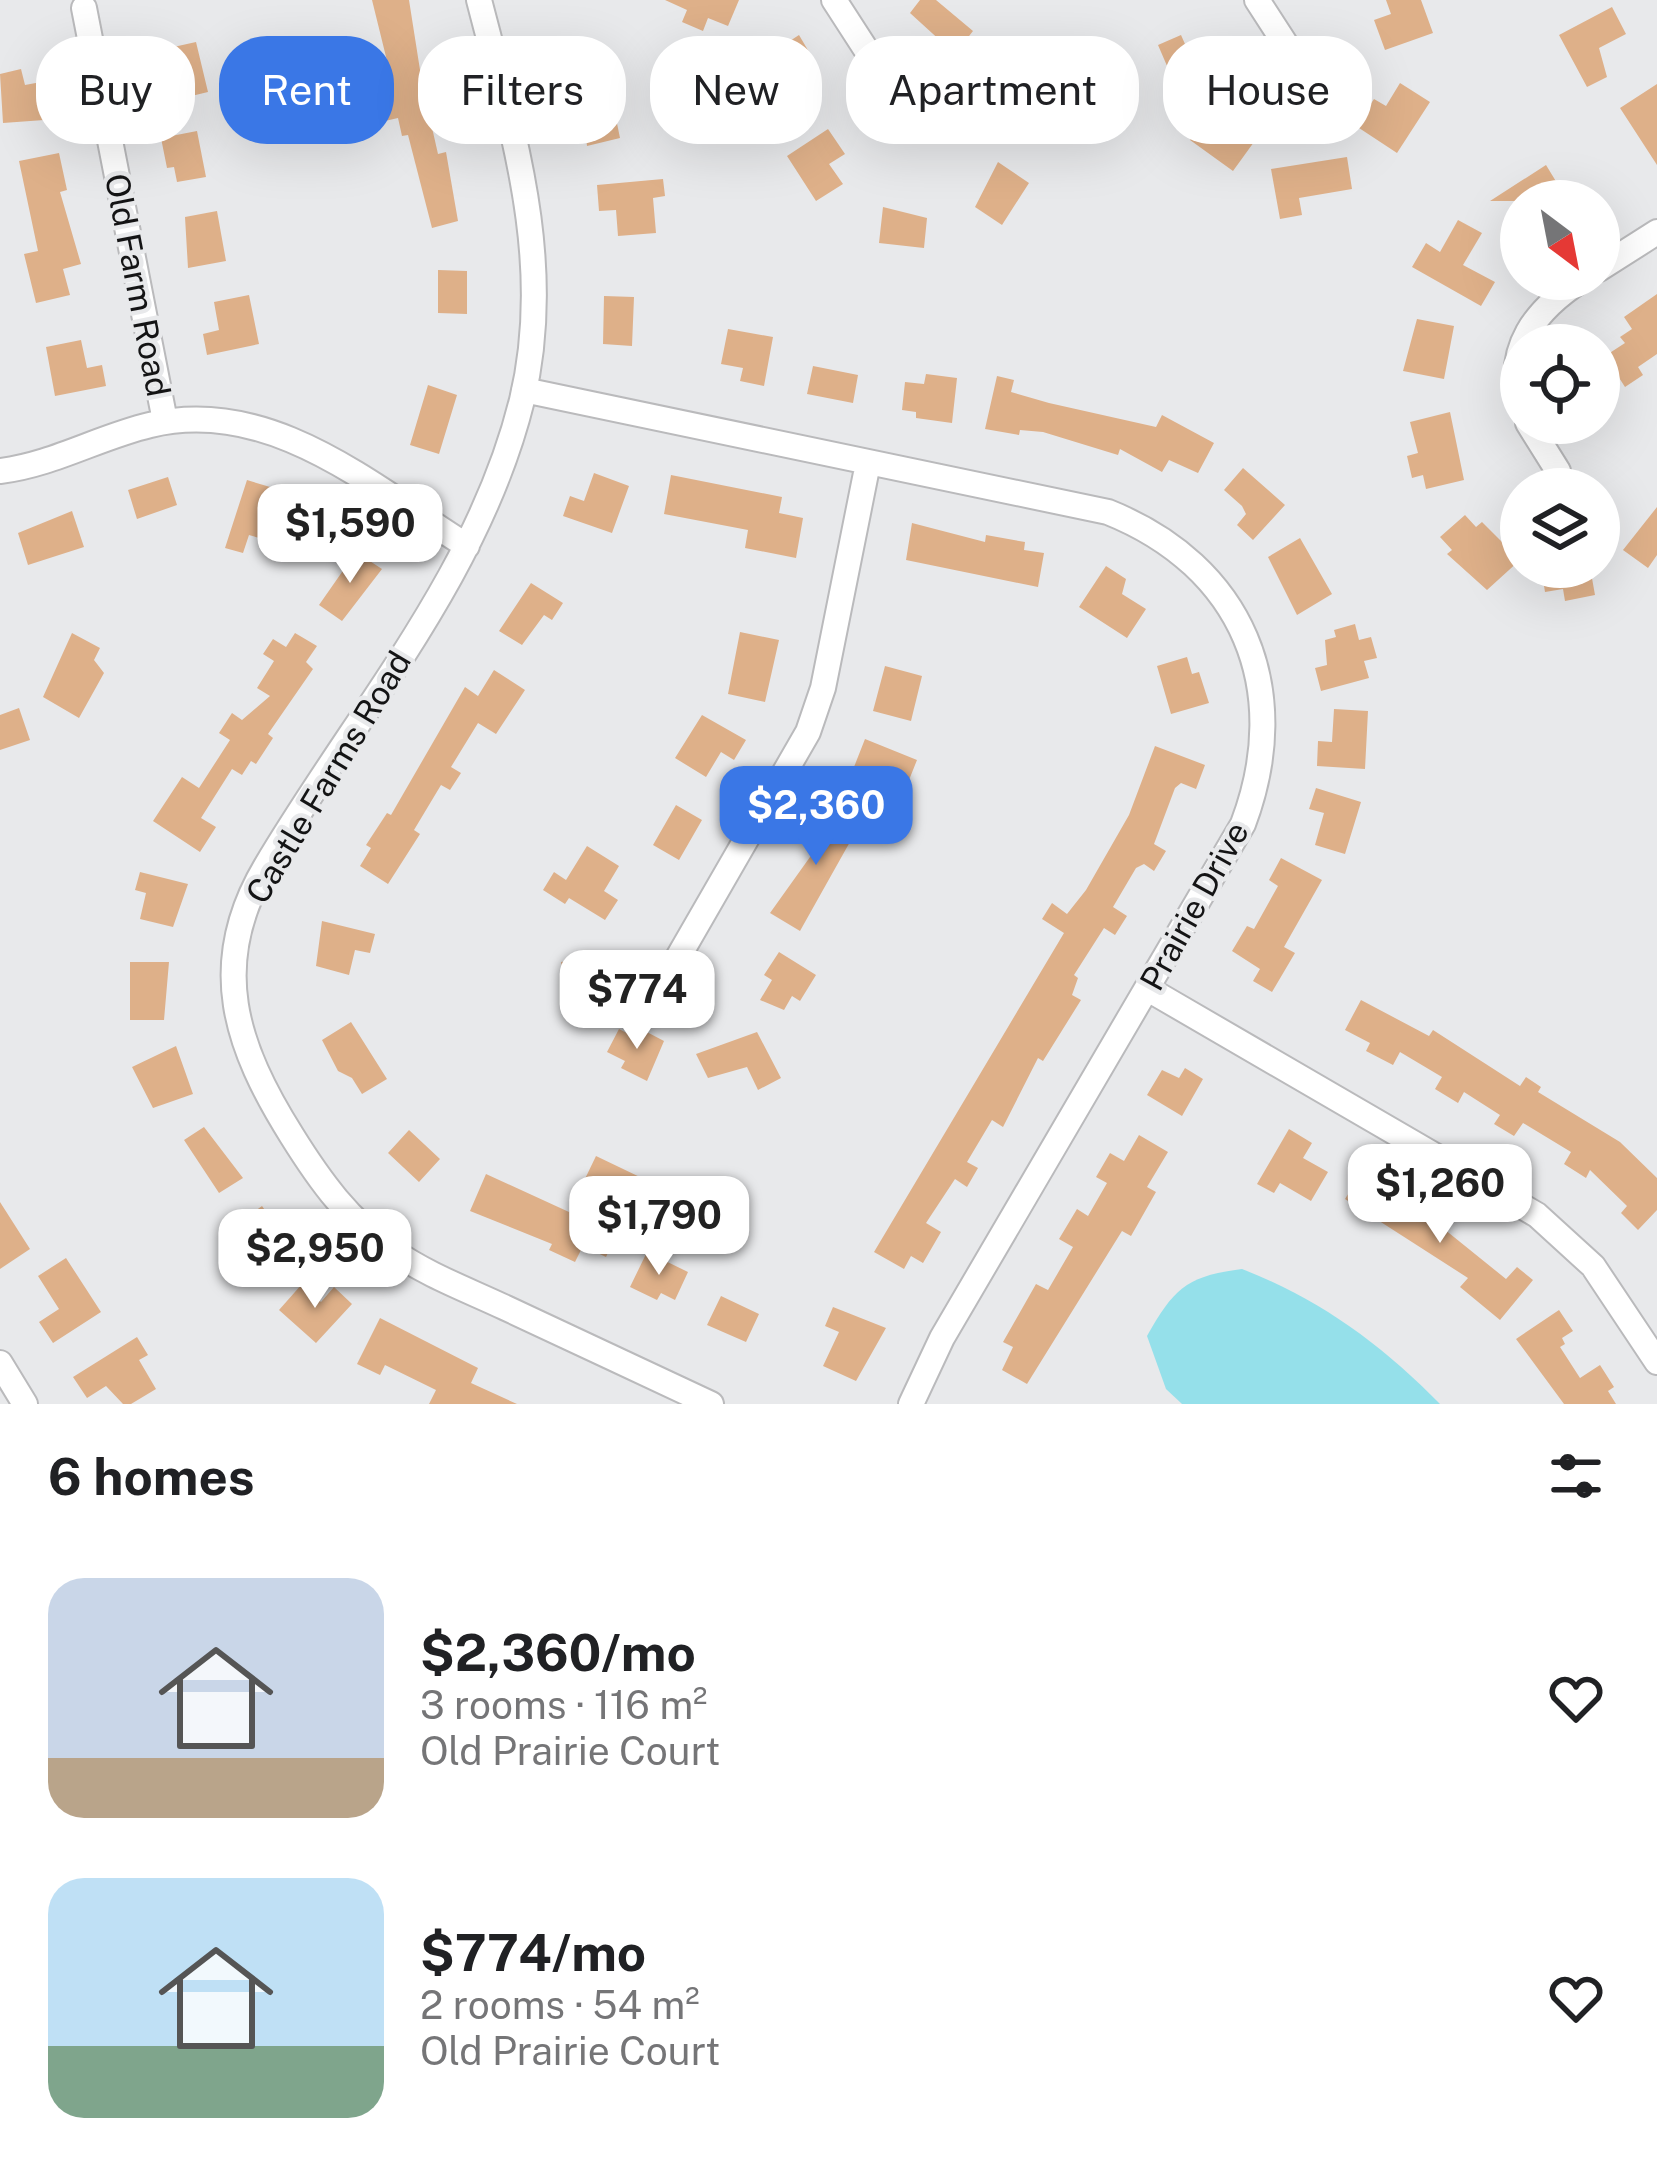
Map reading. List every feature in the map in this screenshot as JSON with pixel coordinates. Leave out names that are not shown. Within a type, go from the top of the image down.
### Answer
[{"type":"street","name":"Castle Farms Road","points":[[479,0],[532,226],[534,303],[524,390],[503,465],[467,546],[252,894],[235,957],[240,1034],[258,1082],[313,1170],[373,1237],[430,1273],[711,1404]]},
{"type":"street","points":[[834,0],[857,36]]},
{"type":"street","points":[[1257,0],[1280,36]]},
{"type":"street","name":"Old Farm Road","points":[[84,8],[165,421]]},
{"type":"street","points":[[1620,256],[1657,232]]},
{"type":"street","points":[[1532,324],[1555,300]]},
{"type":"street","name":"Prairie Drive","points":[[524,390],[1097,509],[1128,520],[1190,560],[1236,619],[1253,657],[1264,710],[1255,794],[1148,989],[942,1339],[911,1404]]},
{"type":"street","points":[[0,470],[165,421],[218,419],[285,435],[467,546]]},
{"type":"street","points":[[676,961],[808,732],[823,688],[868,464]]},
{"type":"street","points":[[1148,989],[1538,1215],[1594,1266],[1657,1362]]},
{"type":"street","points":[[0,1363],[25,1404]]},
{"type":"water","points":[[1242,1269],[1298,1294],[1348,1326],[1440,1404],[1182,1404],[1166,1389],[1147,1336],[1184,1287]]},
{"type":"building","points":[[372,0],[409,0],[418,57],[418,144],[436,144],[438,154],[446,152],[458,221],[432,228],[408,135],[402,136],[398,118],[394,119],[394,36],[381,36]]},
{"type":"building","points":[[665,0],[739,0],[728,26],[708,18],[703,31],[682,22],[687,10]]},
{"type":"building","points":[[920,0],[936,0],[973,31],[969,36],[935,36],[910,13]]},
{"type":"building","points":[[1386,0],[1421,0],[1433,33],[1385,50],[1374,20],[1391,14]]},
{"type":"building","points":[[1612,7],[1626,34],[1599,48],[1607,77],[1587,87],[1559,35]]},
{"type":"building","points":[[195,42],[208,92],[195,95]]},
{"type":"building","points":[[21,69],[25,85],[36,83],[36,121],[3,123],[0,74]]},
{"type":"building","points":[[1400,83],[1430,102],[1397,153],[1372,137],[1372,102],[1386,106]]},
{"type":"building","points":[[1657,84],[1657,165],[1620,108]]},
{"type":"building","points":[[828,129],[845,154],[829,164],[843,184],[816,201],[787,156],[805,144],[822,144],[822,133]]},
{"type":"building","points":[[195,131],[206,177],[177,182],[174,167],[167,168],[162,144],[195,144]]},
{"type":"building","points":[[1196,144],[1253,144],[1233,171]]},
{"type":"building","points":[[59,153],[67,190],[60,192],[81,264],[63,269],[70,295],[36,303],[24,254],[38,251],[19,161]]},
{"type":"building","points":[[1347,157],[1352,189],[1299,198],[1302,215],[1280,219],[1271,169]]},
{"type":"building","points":[[998,162],[1029,183],[1002,225],[975,207]]},
{"type":"building","points":[[1546,165],[1555,180],[1523,180]]},
{"type":"building","points":[[663,179],[665,196],[653,198],[656,233],[618,236],[616,210],[599,211],[597,185]]},
{"type":"building","points":[[883,207],[927,218],[924,248],[879,243]]},
{"type":"building","points":[[217,211],[226,261],[188,268],[185,217]]},
{"type":"building","points":[[1458,220],[1482,233],[1463,265],[1495,282],[1481,306],[1412,267],[1426,243],[1440,252]]},
{"type":"building","points":[[438,270],[467,271],[467,314],[438,313]]},
{"type":"building","points":[[1657,294],[1657,354],[1638,367],[1643,375],[1625,387],[1620,379],[1620,346],[1625,343],[1620,337],[1632,329],[1624,317]]},
{"type":"building","points":[[249,295],[259,344],[207,355],[203,334],[219,330],[214,302]]},
{"type":"building","points":[[604,296],[634,297],[632,346],[603,344]]},
{"type":"building","points":[[1417,319],[1454,326],[1444,379],[1403,371]]},
{"type":"building","points":[[728,329],[773,337],[764,386],[740,381],[743,368],[721,364]]},
{"type":"building","points":[[81,340],[87,368],[102,365],[106,386],[55,396],[46,347]]},
{"type":"building","points":[[813,366],[858,375],[853,403],[807,394]]},
{"type":"building","points":[[926,374],[957,378],[952,423],[916,418],[916,412],[902,410],[905,382],[924,384]]},
{"type":"building","points":[[997,376],[1014,380],[1011,392],[1049,403],[1156,427],[1162,415],[1214,443],[1198,473],[1169,460],[1162,472],[1120,449],[1118,455],[1043,432],[1020,430],[1019,435],[985,429]]},
{"type":"building","points":[[428,385],[457,395],[439,454],[410,445]]},
{"type":"building","points":[[1450,412],[1464,480],[1426,489],[1423,475],[1412,478],[1407,456],[1418,453],[1410,422]]},
{"type":"building","points":[[1243,468],[1285,505],[1253,540],[1237,525],[1246,514],[1242,506],[1224,490]]},
{"type":"building","points":[[594,473],[629,486],[612,533],[563,516],[570,496],[584,501]]},
{"type":"building","points":[[671,475],[782,497],[779,513],[803,518],[796,558],[745,548],[748,530],[664,514]]},
{"type":"building","points":[[168,477],[177,505],[137,519],[128,490]]},
{"type":"building","points":[[247,480],[270,487],[265,503],[289,511],[279,544],[249,535],[243,553],[225,548]]},
{"type":"building","points":[[1657,507],[1657,555],[1648,568],[1623,550]]},
{"type":"building","points":[[72,511],[84,547],[28,565],[18,533]]},
{"type":"building","points":[[1465,515],[1476,527],[1482,522],[1500,540],[1500,578],[1487,590],[1447,554],[1452,550],[1440,537]]},
{"type":"building","points":[[912,523],[985,542],[986,535],[1025,542],[1024,550],[1044,553],[1038,587],[906,560]]},
{"type":"building","points":[[1300,538],[1332,594],[1297,615],[1268,557]]},
{"type":"building","points":[[356,552],[382,569],[342,621],[319,605]]},
{"type":"building","points":[[1106,566],[1126,579],[1122,594],[1146,609],[1127,638],[1079,607]]},
{"type":"building","points":[[531,583],[563,603],[552,620],[544,615],[522,645],[499,631]]},
{"type":"building","points":[[1544,588],[1594,588],[1595,595],[1565,601],[1563,589],[1545,592]]},
{"type":"building","points":[[1355,624],[1359,640],[1371,637],[1377,658],[1364,661],[1369,678],[1321,691],[1315,668],[1327,665],[1325,640],[1336,637],[1334,630]]},
{"type":"building","points":[[740,632],[779,640],[765,702],[728,694]]},
{"type":"building","points":[[72,633],[100,648],[94,660],[104,673],[79,718],[43,697]]},
{"type":"building","points":[[295,633],[317,646],[306,662],[313,669],[268,734],[273,738],[256,764],[251,761],[242,775],[232,769],[201,818],[216,827],[200,852],[153,821],[182,777],[199,788],[230,740],[219,733],[232,713],[242,720],[270,696],[257,688],[274,661],[263,654],[273,639],[286,647]]},
{"type":"building","points":[[1187,657],[1192,674],[1199,672],[1209,703],[1171,714],[1157,666]]},
{"type":"building","points":[[885,666],[922,676],[911,721],[873,711]]},
{"type":"building","points":[[494,670],[525,690],[496,734],[478,723],[451,767],[461,773],[450,790],[441,785],[414,830],[420,834],[388,884],[360,866],[371,848],[366,845],[387,813],[391,815],[465,687],[478,696]]},
{"type":"building","points":[[19,708],[30,740],[0,750],[0,715]]},
{"type":"building","points":[[1334,709],[1368,711],[1365,769],[1317,766],[1318,741],[1332,742]]},
{"type":"building","points":[[702,715],[746,740],[734,760],[721,752],[706,777],[675,758]]},
{"type":"building","points":[[865,739],[917,760],[897,810],[861,795],[869,773],[854,767]]},
{"type":"building","points":[[1155,746],[1205,765],[1196,789],[1181,783],[1175,788],[1154,844],[1166,851],[1154,871],[1144,864],[1136,868],[1113,907],[1127,916],[1115,935],[1104,928],[1074,975],[1078,978],[1072,995],[1081,1000],[1043,1061],[1038,1058],[1003,1127],[992,1120],[967,1162],[978,1168],[967,1187],[955,1179],[926,1223],[941,1232],[923,1263],[911,1256],[904,1269],[874,1252],[1064,933],[1042,919],[1052,903],[1067,914],[1086,890],[1129,815]]},
{"type":"building","points":[[1316,788],[1361,802],[1345,854],[1315,845],[1324,813],[1309,809]]},
{"type":"building","points":[[676,805],[702,820],[679,860],[653,845]]},
{"type":"building","points":[[830,807],[860,824],[800,931],[770,913],[815,850],[806,845]]},
{"type":"building","points":[[587,846],[619,866],[604,891],[618,900],[605,920],[569,898],[565,904],[543,890],[554,872],[566,880]]},
{"type":"building","points":[[1281,858],[1322,880],[1284,947],[1295,953],[1272,992],[1253,981],[1260,969],[1232,951],[1247,926],[1254,929],[1278,886],[1269,880]]},
{"type":"building","points":[[140,872],[188,884],[173,927],[140,919],[146,893],[135,890]]},
{"type":"building","points":[[322,921],[375,934],[370,953],[355,950],[349,975],[316,966]]},
{"type":"building","points":[[779,952],[816,975],[800,1001],[792,996],[784,1010],[760,1000],[772,980],[764,975]]},
{"type":"building","points":[[592,957],[599,1002],[569,1007],[561,962]]},
{"type":"building","points":[[130,962],[169,962],[164,1020],[130,1020]]},
{"type":"building","points":[[1361,1000],[1429,1036],[1433,1030],[1520,1086],[1526,1077],[1541,1087],[1538,1092],[1620,1142],[1657,1178],[1657,1210],[1638,1230],[1621,1213],[1627,1206],[1590,1170],[1586,1178],[1564,1164],[1571,1152],[1523,1123],[1514,1136],[1494,1124],[1500,1115],[1464,1092],[1458,1103],[1435,1089],[1442,1077],[1400,1052],[1393,1065],[1366,1051],[1370,1043],[1345,1030]]},
{"type":"building","points":[[351,1022],[387,1079],[362,1094],[352,1078],[338,1071],[322,1040]]},
{"type":"building","points":[[619,1029],[638,1039],[643,1030],[664,1041],[647,1081],[621,1068],[625,1061],[607,1052]]},
{"type":"building","points":[[757,1032],[781,1078],[758,1090],[747,1067],[708,1078],[696,1054]]},
{"type":"building","points":[[176,1046],[193,1094],[153,1108],[132,1067]]},
{"type":"building","points":[[1185,1068],[1203,1079],[1182,1116],[1147,1095],[1162,1070],[1179,1078]]},
{"type":"building","points":[[204,1127],[243,1178],[219,1193],[184,1140]]},
{"type":"building","points":[[1289,1129],[1312,1143],[1303,1158],[1328,1172],[1311,1201],[1280,1183],[1274,1193],[1257,1184]]},
{"type":"building","points":[[409,1130],[440,1159],[419,1182],[388,1153]]},
{"type":"building","points":[[1139,1135],[1168,1152],[1147,1187],[1156,1192],[1131,1236],[1122,1231],[1027,1384],[1002,1370],[1013,1347],[1003,1342],[1036,1284],[1048,1290],[1073,1247],[1059,1239],[1077,1209],[1088,1216],[1107,1183],[1096,1177],[1110,1153],[1124,1161]]},
{"type":"building","points":[[596,1156],[644,1179],[606,1257],[583,1246],[575,1262],[549,1250],[552,1244],[470,1211],[486,1174],[569,1212]]},
{"type":"building","points":[[1362,1172],[1414,1210],[1417,1205],[1447,1222],[1444,1229],[1506,1279],[1517,1267],[1533,1280],[1500,1320],[1460,1287],[1468,1278],[1345,1199]]},
{"type":"building","points":[[0,1202],[30,1249],[0,1269]]},
{"type":"building","points":[[262,1206],[285,1239],[261,1257],[237,1224]]},
{"type":"building","points":[[647,1252],[688,1272],[675,1300],[661,1293],[657,1300],[630,1287]]},
{"type":"building","points":[[66,1258],[101,1312],[53,1343],[39,1322],[59,1309],[38,1276]]},
{"type":"building","points":[[302,1284],[321,1302],[334,1287],[352,1304],[316,1343],[279,1310]]},
{"type":"building","points":[[721,1296],[759,1314],[746,1342],[707,1325]]},
{"type":"building","points":[[833,1307],[886,1328],[856,1381],[823,1366],[839,1332],[825,1326]]},
{"type":"building","points":[[1559,1310],[1573,1331],[1562,1338],[1565,1344],[1560,1347],[1580,1378],[1600,1365],[1614,1387],[1608,1391],[1616,1404],[1564,1404],[1516,1339]]},
{"type":"building","points":[[380,1318],[478,1368],[471,1383],[517,1404],[429,1404],[436,1390],[385,1365],[380,1375],[357,1364]]},
{"type":"building","points":[[137,1337],[148,1355],[139,1360],[156,1389],[131,1404],[123,1404],[106,1386],[87,1398],[73,1377]]}]
